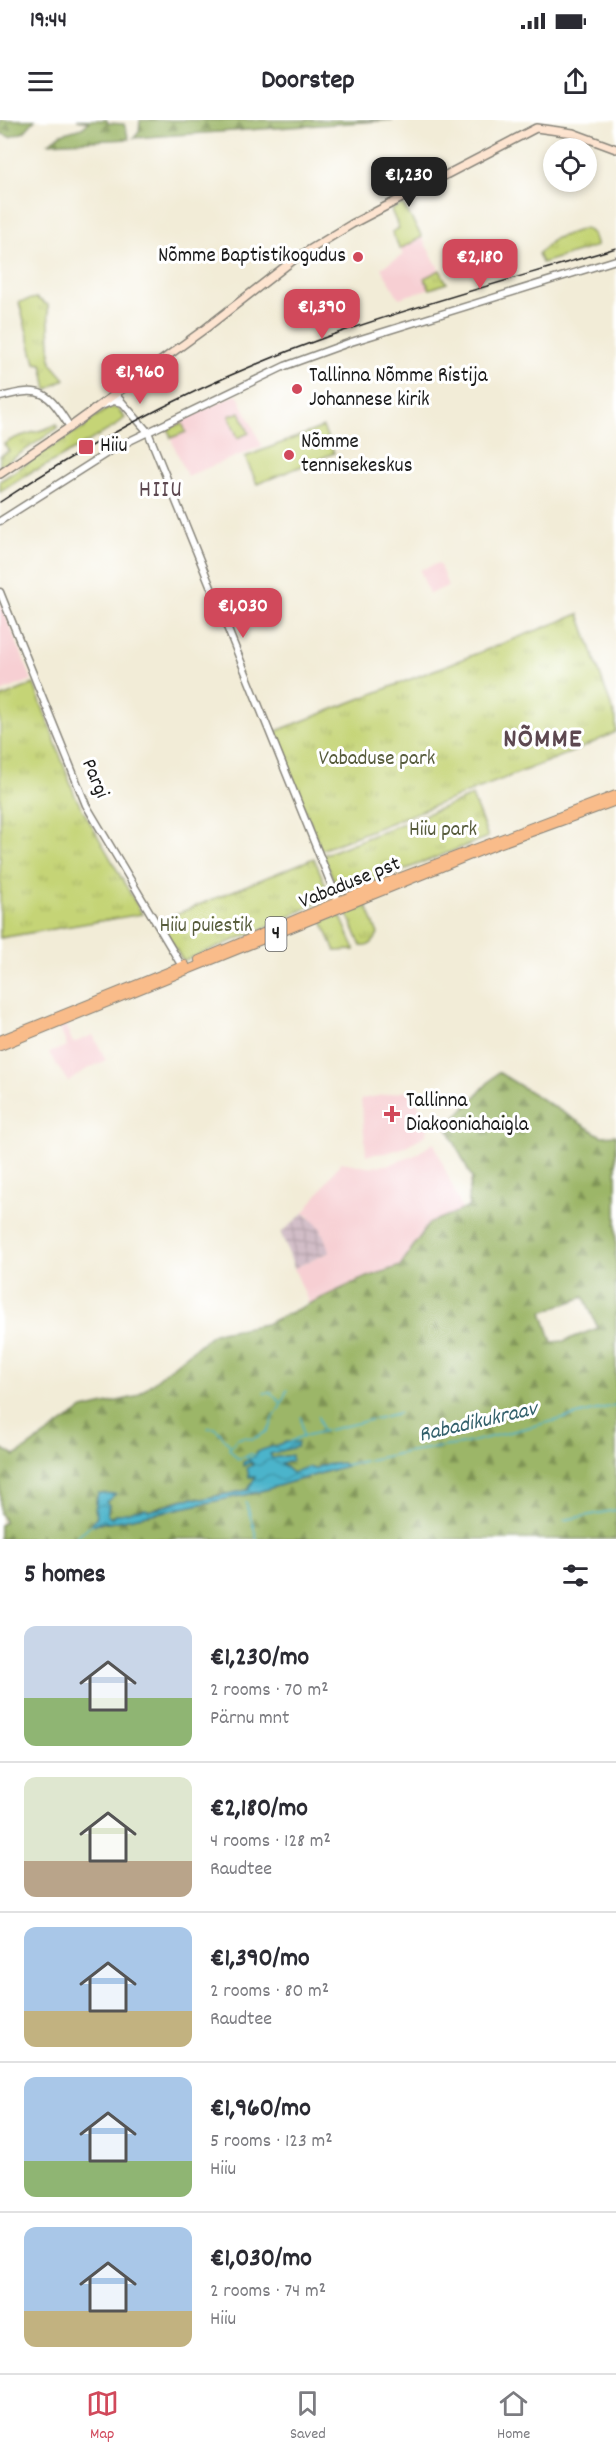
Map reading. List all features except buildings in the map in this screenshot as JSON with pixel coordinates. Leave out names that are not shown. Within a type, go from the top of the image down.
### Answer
[{"type":"highway","name":"Vabaduse pst","points":[[0,1046],[338,901],[616,795]]},
{"type":"highway","name":"Vabaduse pst","points":[[0,1040],[485,849],[616,801]]},
{"type":"main road","points":[[533,120],[536,128]]},
{"type":"main road","points":[[0,474],[98,407],[321,241],[536,128],[573,133],[616,149]]},
{"type":"street","points":[[0,521],[78,470],[148,432],[285,366],[351,342],[616,260]]},
{"type":"street","points":[[0,397],[24,392],[39,392],[50,398],[70,427]]},
{"type":"street","points":[[115,394],[148,432],[338,901]]},
{"type":"street","points":[[98,407],[114,401],[122,403]]},
{"type":"street","name":"Pargi","points":[[0,592],[86,805],[184,969]]},
{"type":"shaded area","points":[[403,204],[447,283],[399,298],[381,268],[403,255],[392,232],[399,228],[391,210]]},
{"type":"shaded area","points":[[237,394],[262,446],[187,476],[166,427]]},
{"type":"shaded area","points":[[439,563],[448,586],[429,594],[420,570]]},
{"type":"shaded area","points":[[0,601],[32,680],[0,692]]},
{"type":"shaded area","points":[[65,1025],[73,1043],[93,1035],[106,1060],[85,1070],[68,1082],[49,1053],[67,1046],[59,1027]]},
{"type":"shaded area","name":"Tallinna Diakooniahaigla","points":[[412,1090],[428,1128],[426,1135],[402,1148],[386,1153],[366,1155],[361,1099]]},
{"type":"shaded area","points":[[434,1143],[480,1252],[309,1304],[294,1268],[330,1252],[309,1216],[304,1213],[341,1162],[369,1167],[391,1164],[413,1156]]},
{"type":"shaded area","points":[[304,1213],[320,1227],[330,1252],[294,1268],[281,1233]]},
{"type":"green space","points":[[0,120],[35,120],[24,132],[10,137],[0,133]]},
{"type":"green space","points":[[77,120],[107,120],[108,123],[124,124],[129,139],[49,143],[61,134],[82,128],[89,122]]},
{"type":"green space","points":[[140,120],[392,120],[134,138],[139,132]]},
{"type":"green space","points":[[403,204],[422,237],[400,249],[392,232],[399,228],[391,210]]},
{"type":"green space","points":[[585,228],[593,234],[597,246],[542,263],[538,254],[554,239]]},
{"type":"green space","points":[[440,270],[447,283],[430,289],[424,278]]},
{"type":"green space","points":[[36,298],[48,305],[51,363],[65,379],[47,390],[42,364],[35,363],[19,302]]},
{"type":"green space","points":[[109,408],[117,408],[125,418],[114,427],[38,470],[34,470],[0,492],[0,481],[73,433],[85,428],[86,423]]},
{"type":"green space","points":[[240,412],[249,433],[238,438],[229,416]]},
{"type":"green space","points":[[182,423],[186,432],[171,438],[168,429]]},
{"type":"green space","points":[[57,424],[58,428],[0,467],[0,456],[9,451],[4,444]]},
{"type":"green space","name":"Nõmme tennisekeskus","points":[[323,427],[334,453],[257,484],[245,457]]},
{"type":"green space","name":"Vabaduse park","points":[[579,614],[616,720],[616,732],[577,750],[321,850],[274,732]]},
{"type":"green space","points":[[34,684],[75,796],[142,914],[0,938],[0,698]]},
{"type":"green space","name":"Hiiu park","points":[[472,796],[488,837],[340,895],[323,855]]},
{"type":"green space","name":"Hiiu puiestik","points":[[314,858],[330,896],[277,923],[183,961],[159,921]]},
{"type":"green space","points":[[366,904],[378,934],[367,946],[361,946],[347,913],[356,907],[358,910],[361,909],[361,906]]},
{"type":"green space","points":[[341,917],[355,950],[335,951],[322,921]]},
{"type":"green space","points":[[498,1072],[601,1136],[616,1135],[616,1539],[0,1539],[0,1525],[5,1522],[0,1513],[0,1447],[15,1456],[83,1409],[135,1397],[214,1333],[266,1324],[362,1279],[400,1266],[429,1223],[467,1208],[472,1178],[447,1127]],"holes":[[[584,1297],[598,1328],[564,1341],[552,1342],[542,1312]],[[298,1443],[292,1448],[270,1454],[272,1458],[286,1456],[280,1462],[292,1473],[342,1463],[346,1466],[254,1493],[109,1523],[92,1523],[97,1516],[96,1498],[109,1499],[106,1502],[109,1505],[107,1516],[111,1518],[115,1514],[149,1511],[183,1499],[202,1499],[248,1490],[255,1480],[251,1462],[253,1459]]]},
{"type":"water","points":[[286,1442],[298,1442],[297,1447],[270,1454],[272,1458],[292,1455],[292,1461],[281,1463],[292,1473],[307,1467],[314,1469],[322,1465],[342,1463],[346,1466],[254,1493],[109,1523],[100,1522],[94,1525],[92,1523],[97,1516],[95,1509],[98,1493],[116,1494],[106,1502],[109,1505],[107,1515],[111,1518],[115,1514],[140,1509],[148,1511],[183,1500],[202,1499],[248,1490],[255,1477],[249,1477],[247,1468],[253,1465],[251,1462],[243,1466],[243,1462],[256,1456],[256,1452]]},
{"type":"waterway","points":[[232,1445],[237,1439],[244,1437],[253,1439],[266,1432],[287,1390]]},
{"type":"waterway","points":[[264,1393],[271,1393],[280,1402]]},
{"type":"waterway","name":"Rabadikukraav","points":[[345,1465],[406,1452],[463,1444],[616,1405]]},
{"type":"waterway","points":[[290,1442],[300,1437],[399,1413]]},
{"type":"waterway","points":[[301,1417],[303,1436]]},
{"type":"waterway","points":[[318,1417],[322,1430]]},
{"type":"waterway","points":[[208,1428],[217,1430],[231,1446],[229,1449],[238,1459],[251,1454],[256,1456]]},
{"type":"waterway","points":[[245,1457],[253,1458]]},
{"type":"waterway","points":[[246,1502],[257,1539]]},
{"type":"waterway","points":[[564,1520],[616,1510]]},
{"type":"waterway","name":"Rabadikukraav","points":[[77,1539],[78,1535],[93,1524]]},
{"type":"railway","points":[[0,502],[119,430],[201,389],[286,352],[436,301],[616,248]]},
{"type":"place","name":"Nõmme Baptistikogudus","points":[[358,257]]},
{"type":"place","name":"Tallinna Nõmme Ristija Johannese kirik","points":[[297,389]]},
{"type":"place","name":"Hiiu","points":[[86,447]]},
{"type":"place","name":"Nõmme tennisekeskus","points":[[289,455]]},
{"type":"place","name":"Tallinna Diakooniahaigla","points":[[392,1114]]},
{"type":"district","name":"HIIU","points":[[161,491]]},
{"type":"district","name":"NÕMME","points":[[543,740]]}]
